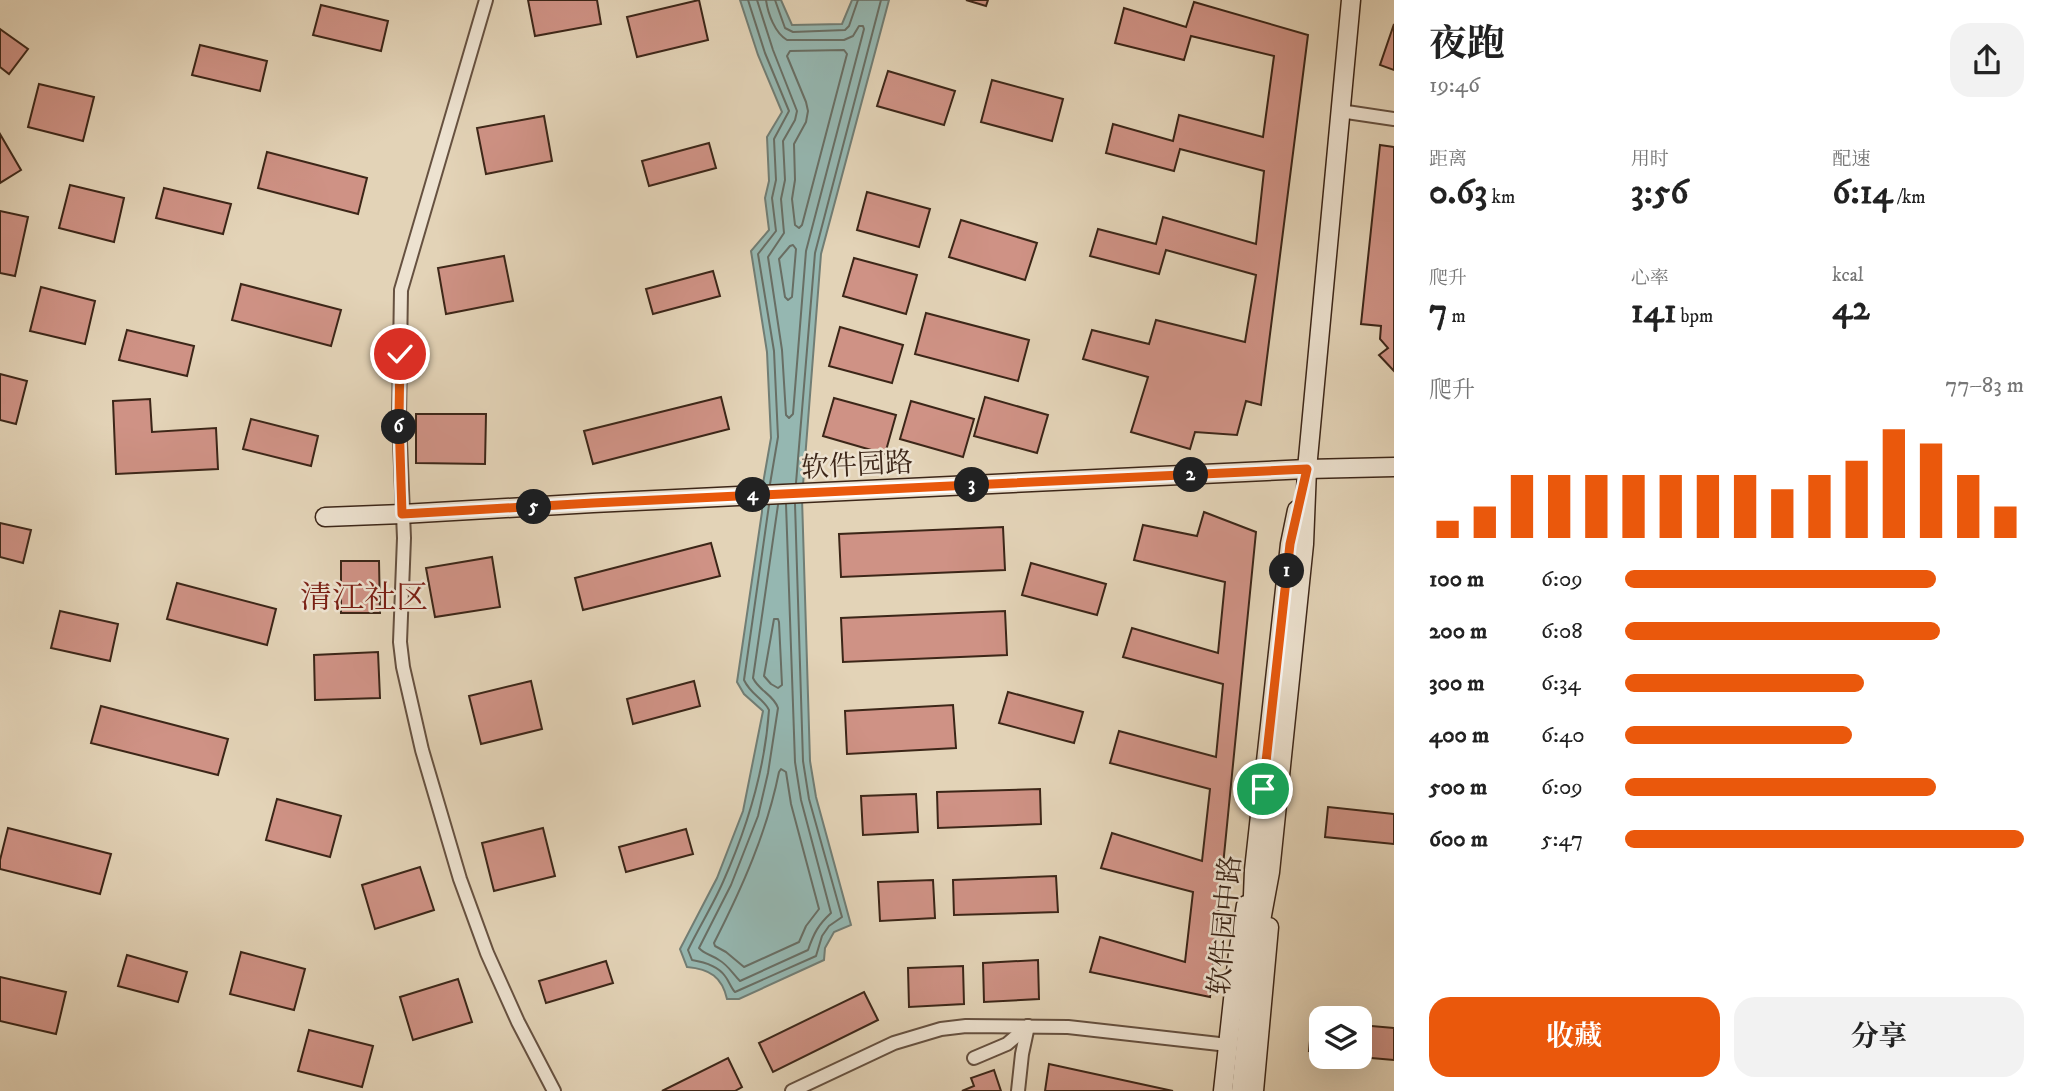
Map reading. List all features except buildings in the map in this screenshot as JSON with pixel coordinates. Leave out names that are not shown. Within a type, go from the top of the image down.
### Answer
[{"type":"main road","name":"软件园中路","points":[[1241,1091],[1253,914],[1262,871],[1290,544],[1307,469],[1351,0]]},
{"type":"main road","points":[[1307,469],[1363,460],[1394,459]]},
{"type":"main road","points":[[1307,469],[1394,467]]},
{"type":"main road","name":"软件园路","points":[[325,517],[1307,469]]},
{"type":"main road","points":[[1223,1091],[1238,954],[1262,871]]},
{"type":"main road","points":[[1254,1091],[1268,960],[1262,871]]},
{"type":"main road","name":"软件园中路","points":[[1234,1091],[1252,953]]},
{"type":"street","points":[[486,0],[401,290],[399,418],[404,538],[400,642],[422,750],[460,879],[487,953],[517,1022],[554,1091]]},
{"type":"street","points":[[1340,111],[1394,119]]},
{"type":"street","points":[[792,1091],[894,1043],[941,1029],[966,1026],[1068,1027],[1228,1045]]},
{"type":"street","points":[[974,1058],[1007,1044],[1028,1026]]},
{"type":"street","points":[[1018,1091],[1028,1026]]},
{"type":"water","points":[[740,0],[781,0],[792,25],[842,24],[852,0],[889,0],[821,254],[802,498],[810,761],[816,797],[851,925],[834,932],[825,948],[824,960],[739,999],[727,999],[722,985],[714,976],[687,967],[680,949],[717,878],[743,811],[763,711],[744,694],[737,682],[771,438],[767,352],[751,251],[769,230],[765,198],[769,181],[767,137],[782,112],[758,55]]},
{"type":"district","name":"清江社区","points":[[364,597]]},
{"type":"route","points":[[400,354],[402,514],[1307,469],[1290,544],[1263,789]]}]
